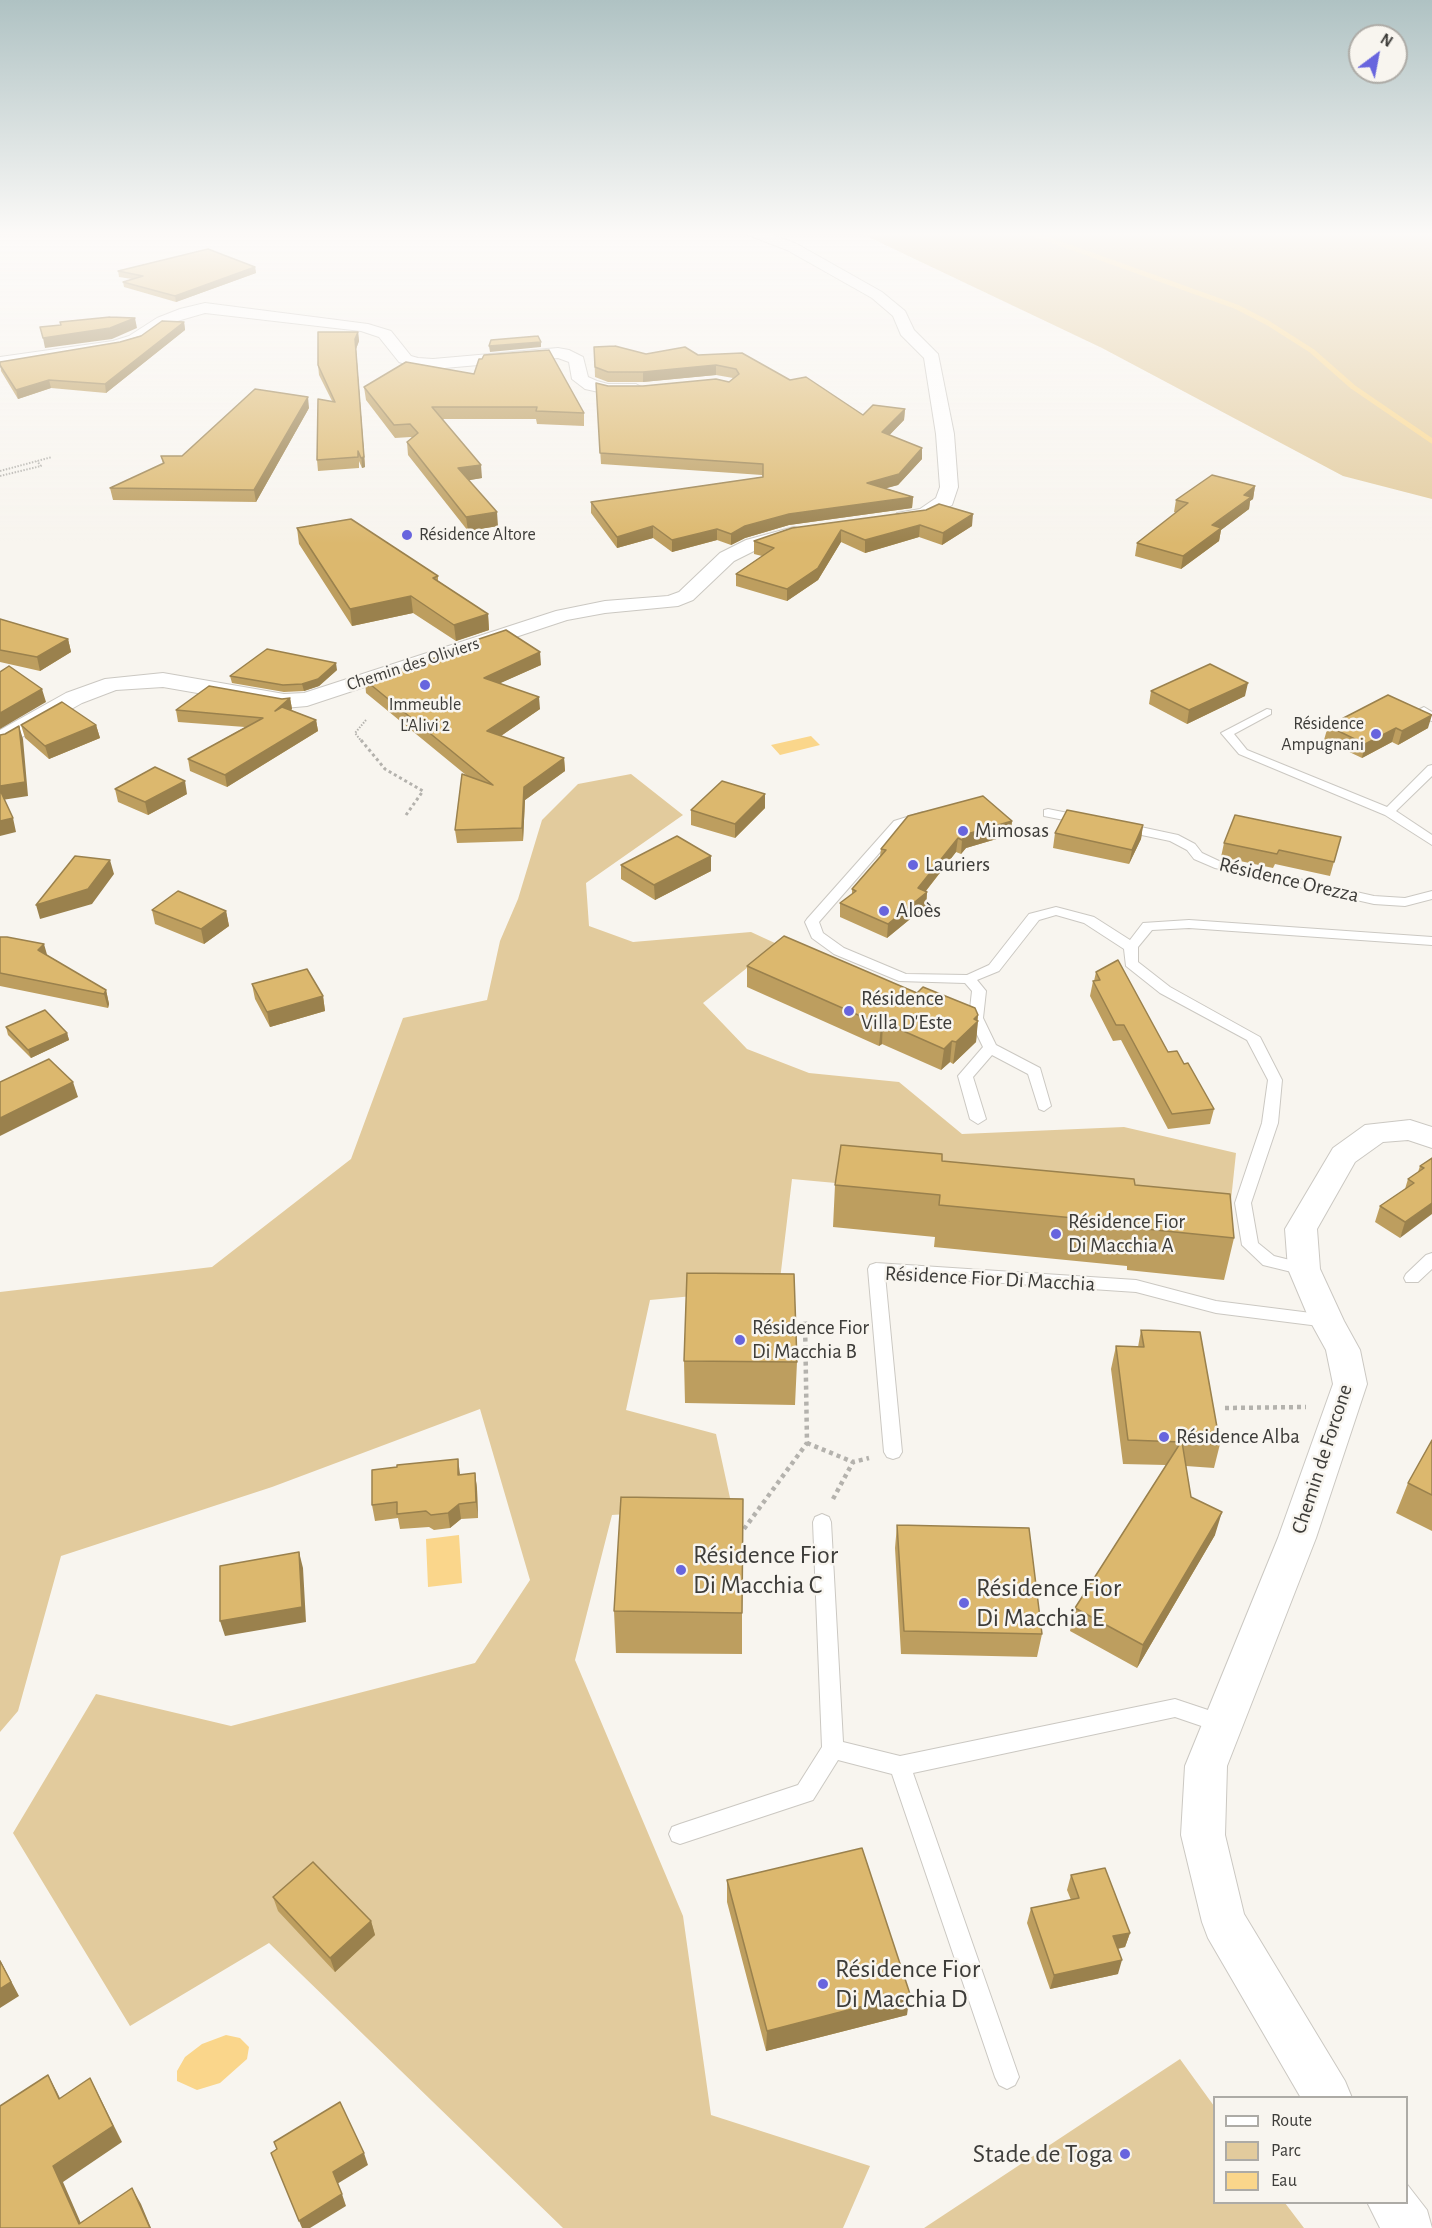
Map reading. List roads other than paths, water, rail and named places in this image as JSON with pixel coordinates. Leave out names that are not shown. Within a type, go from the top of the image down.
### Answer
[{"type":"street","points":[[0,362],[115,345],[140,336]]},
{"type":"street","points":[[387,336],[405,359],[416,363],[433,364],[558,353],[569,355],[577,360],[580,379],[591,385],[608,389],[654,388]]},
{"type":"street","points":[[882,520],[926,514],[945,501],[949,487],[945,434],[932,357],[911,336]]},
{"type":"street","name":"Chemin des Oliviers","points":[[0,740],[74,698],[113,684],[164,680],[284,701],[307,699],[563,615],[605,608],[671,602],[686,596],[727,557],[753,544],[789,533],[813,530]]},
{"type":"street","name":"Chemin de Forcone","points":[[1327,2096],[1224,1922],[1203,1835],[1206,1766],[1297,1538],[1350,1384],[1344,1350],[1327,1321],[1304,1269],[1301,1229],[1344,1155],[1376,1132],[1410,1130],[1432,1138]]},
{"type":"street","points":[[1393,2204],[1409,2228]]},
{"type":"lane","points":[[1267,712],[1227,733],[1243,752],[1389,812],[1432,841]]},
{"type":"lane","points":[[1389,812],[1432,769]]},
{"type":"lane","points":[[940,811],[898,824],[812,922],[817,935],[838,951],[904,978],[969,979],[994,968],[1034,917],[1056,911],[1089,920],[1131,947]]},
{"type":"lane","name":"Résidence Orezza","points":[[1048,813],[1174,838],[1191,847],[1198,856],[1215,864],[1374,900],[1405,902],[1432,895]]},
{"type":"lane","points":[[1304,1269],[1269,1261],[1250,1245],[1243,1203],[1270,1123],[1275,1080],[1253,1037],[1165,990],[1131,963],[1131,947],[1148,926],[1189,924],[1432,941]]},
{"type":"lane","points":[[969,979],[979,992],[976,1018],[990,1048],[1035,1071],[1044,1106]]},
{"type":"lane","points":[[978,1119],[965,1076],[990,1048]]},
{"type":"lane","points":[[1412,1278],[1432,1259]]},
{"type":"lane","name":"Résidence Fior Di Macchia","points":[[893,1452],[876,1269],[1136,1286],[1216,1307],[1327,1321]]},
{"type":"lane","points":[[680,1834],[805,1793],[833,1749],[822,1522]]},
{"type":"lane","points":[[833,1749],[900,1766],[1175,1708],[1222,1724]]},
{"type":"lane","points":[[900,1766],[1007,2077]]},
{"type":"water","points":[[811,736],[820,745],[780,755],[771,745]]},
{"type":"water","points":[[459,1535],[462,1583],[428,1587],[426,1539]]},
{"type":"water","points":[[226,2035],[240,2038],[249,2047],[247,2059],[220,2083],[197,2090],[177,2081],[177,2071],[185,2057],[202,2044]]},
{"type":"waterway","points":[[1288,336],[1312,351],[1353,387],[1432,441]]},
{"type":"place","name":"Résidence Altore","points":[[407,535]]},
{"type":"place","name":"Immeuble L'Alivi 2","points":[[425,685]]},
{"type":"place","name":"Résidence Ampugnani","points":[[1376,734]]},
{"type":"place","name":"Mimosas","points":[[963,831]]},
{"type":"place","name":"Lauriers","points":[[913,865]]},
{"type":"place","name":"Aloès","points":[[884,911]]},
{"type":"place","name":"Résidence Villa D'Este","points":[[849,1011]]},
{"type":"place","name":"Résidence Fior Di Macchia A","points":[[1056,1234]]},
{"type":"place","name":"Résidence Fior Di Macchia B","points":[[740,1340]]},
{"type":"place","name":"Résidence Alba","points":[[1164,1437]]},
{"type":"place","name":"Résidence Fior Di Macchia C","points":[[681,1570]]},
{"type":"place","name":"Résidence Fior Di Macchia E","points":[[964,1603]]},
{"type":"place","name":"Résidence Fior Di Macchia D","points":[[823,1984]]},
{"type":"place","name":"Stade de Toga","points":[[1125,2154]]}]
